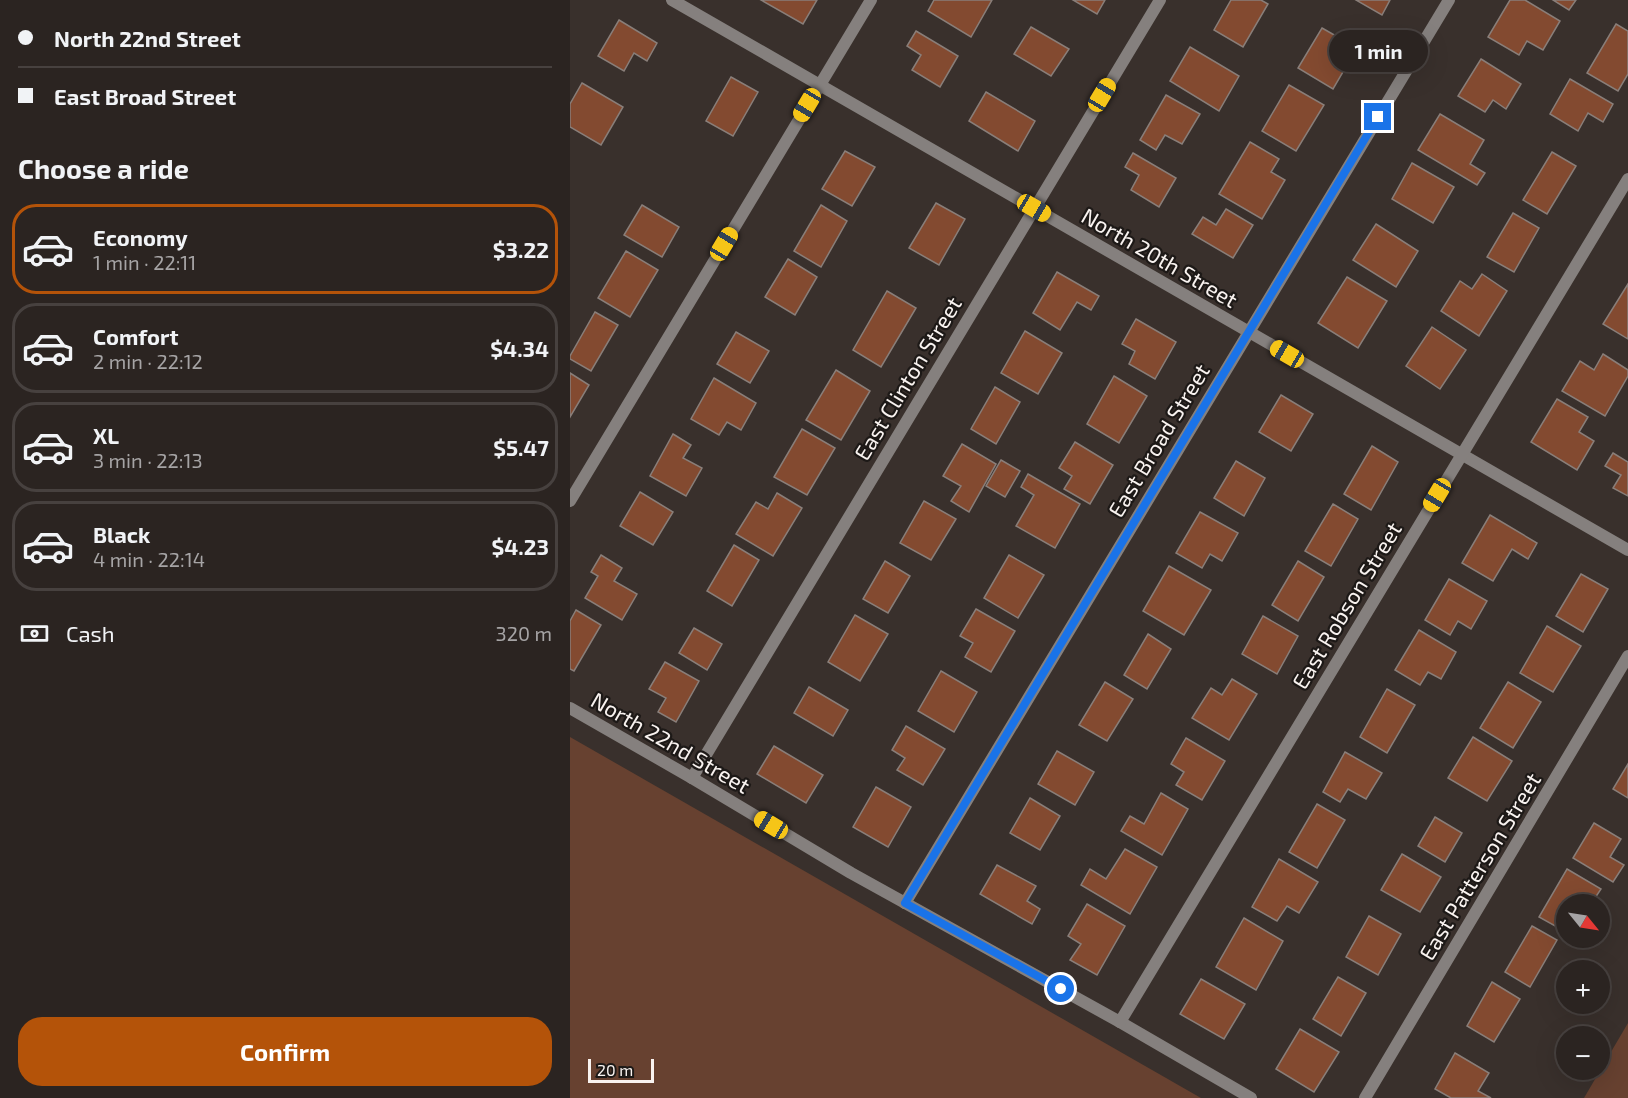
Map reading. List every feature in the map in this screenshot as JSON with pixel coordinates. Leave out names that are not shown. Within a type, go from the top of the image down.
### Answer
[{"type":"street","name":"North 20th Street","points":[[672,0],[1628,550]]},
{"type":"street","points":[[570,501],[871,0]]},
{"type":"street","name":"East Clinton Street","points":[[692,778],[1160,0]]},
{"type":"street","name":"East Broad Street","points":[[905,903],[1449,0]]},
{"type":"street","name":"East Robson Street","points":[[1120,1022],[1628,179]]},
{"type":"street","name":"East Patterson Street","points":[[1365,1098],[1628,656]]},
{"type":"street","name":"North 22nd Street","points":[[570,708],[905,903],[1120,1022],[1251,1098]]},
{"type":"shaded area","points":[[570,737],[1201,1098],[570,1098]]},
{"type":"shaded area","points":[[1628,1023],[1628,1098],[1584,1098],[1595,1080],[1610,1080],[1610,1054]]},
{"type":"building","points":[[761,0],[817,0],[803,24]]},
{"type":"building","points":[[934,0],[992,0],[971,37],[928,11]]},
{"type":"building","points":[[1073,0],[1105,0],[1097,14]]},
{"type":"building","points":[[1231,0],[1261,0],[1268,4],[1243,47],[1214,30]]},
{"type":"building","points":[[1356,0],[1390,0],[1382,15]]},
{"type":"building","points":[[1510,0],[1525,0],[1560,21],[1543,50],[1527,41],[1519,55],[1488,37]]},
{"type":"building","points":[[1553,0],[1576,0],[1569,10]]},
{"type":"building","points":[[619,20],[657,43],[647,61],[634,53],[624,71],[598,56]]},
{"type":"building","points":[[1616,24],[1628,31],[1628,74],[1618,91],[1587,73]]},
{"type":"building","points":[[1031,27],[1069,49],[1051,76],[1014,54]]},
{"type":"building","points":[[1322,28],[1357,48],[1333,89],[1298,68]]},
{"type":"building","points":[[916,31],[958,56],[940,87],[912,70],[921,55],[907,46]]},
{"type":"building","points":[[1190,47],[1239,76],[1219,111],[1170,81]]},
{"type":"building","points":[[1481,59],[1521,84],[1506,109],[1493,100],[1485,112],[1458,96]]},
{"type":"building","points":[[731,77],[758,92],[733,136],[706,121]]},
{"type":"building","points":[[1570,79],[1613,104],[1603,122],[1588,113],[1578,131],[1550,114]]},
{"type":"building","points":[[582,83],[623,107],[601,145],[570,127],[570,104]]},
{"type":"building","points":[[1289,85],[1324,105],[1296,151],[1262,131]]},
{"type":"building","points":[[986,92],[1035,121],[1018,151],[969,121]]},
{"type":"building","points":[[1166,95],[1200,114],[1182,144],[1165,135],[1156,150],[1140,140]]},
{"type":"building","points":[[1440,114],[1484,140],[1470,164],[1485,173],[1477,185],[1418,150]]},
{"type":"building","points":[[1250,142],[1279,159],[1271,172],[1285,180],[1262,219],[1219,194]]},
{"type":"building","points":[[845,151],[875,167],[852,206],[822,189]]},
{"type":"building","points":[[1552,152],[1576,166],[1547,214],[1523,200]]},
{"type":"building","points":[[1133,153],[1176,178],[1159,207],[1131,190],[1139,175],[1125,167]]},
{"type":"building","points":[[1412,163],[1454,187],[1433,223],[1392,199]]},
{"type":"building","points":[[936,203],[965,219],[939,265],[909,248]]},
{"type":"building","points":[[642,205],[679,227],[662,257],[624,235]]},
{"type":"building","points":[[821,205],[847,221],[821,267],[794,251]]},
{"type":"building","points":[[1226,209],[1253,225],[1233,258],[1192,234],[1203,217],[1216,225]]},
{"type":"building","points":[[1513,213],[1539,228],[1514,272],[1487,257]]},
{"type":"building","points":[[1376,224],[1418,251],[1396,287],[1353,260]]},
{"type":"building","points":[[626,251],[658,270],[630,317],[598,298]]},
{"type":"building","points":[[788,259],[817,277],[795,315],[765,297]]},
{"type":"building","points":[[1057,272],[1099,296],[1091,310],[1077,302],[1060,330],[1033,313]]},
{"type":"building","points":[[1482,274],[1507,291],[1479,336],[1441,311],[1460,281],[1472,289]]},
{"type":"building","points":[[1347,277],[1387,301],[1358,348],[1318,323]]},
{"type":"building","points":[[1628,284],[1628,339],[1603,324]]},
{"type":"building","points":[[887,291],[916,308],[881,367],[853,350]]},
{"type":"building","points":[[595,312],[618,325],[591,371],[570,359],[570,356]]},
{"type":"building","points":[[1136,319],[1176,342],[1155,379],[1129,364],[1135,351],[1122,344]]},
{"type":"building","points":[[1432,327],[1466,350],[1440,389],[1406,366]]},
{"type":"building","points":[[1025,331],[1062,353],[1038,394],[1001,373]]},
{"type":"building","points":[[736,332],[769,351],[750,383],[717,364]]},
{"type":"building","points":[[1603,354],[1628,370],[1628,376],[1605,416],[1562,391],[1580,361],[1594,370]]},
{"type":"building","points":[[836,370],[870,391],[841,440],[806,420]]},
{"type":"building","points":[[570,373],[589,385],[570,417]]},
{"type":"building","points":[[1114,376],[1147,396],[1119,443],[1087,424]]},
{"type":"building","points":[[714,378],[756,403],[741,430],[727,422],[719,435],[691,419]]},
{"type":"building","points":[[995,387],[1020,402],[996,444],[971,429]]},
{"type":"building","points":[[1281,395],[1313,414],[1291,451],[1259,432]]},
{"type":"building","points":[[1557,399],[1588,417],[1579,432],[1594,441],[1577,470],[1531,442]]},
{"type":"building","points":[[802,429],[835,448],[807,495],[774,477]]},
{"type":"building","points":[[673,434],[691,445],[683,458],[702,468],[686,496],[650,476]]},
{"type":"building","points":[[1075,442],[1113,465],[1090,504],[1064,489],[1072,476],[1059,468]]},
{"type":"building","points":[[962,444],[996,464],[969,512],[951,501],[961,486],[943,476]]},
{"type":"building","points":[[1372,446],[1398,462],[1371,510],[1344,494]]},
{"type":"building","points":[[1613,453],[1628,462],[1628,496],[1613,488],[1621,475],[1605,466]]},
{"type":"building","points":[[1001,460],[1020,471],[1005,497],[986,486]]},
{"type":"building","points":[[1236,461],[1265,478],[1244,516],[1214,498]]},
{"type":"building","points":[[1028,474],[1080,504],[1055,548],[1016,526],[1034,495],[1021,487]]},
{"type":"building","points":[[640,492],[673,512],[653,545],[620,526]]},
{"type":"building","points":[[777,493],[802,508],[773,556],[736,534],[756,502],[768,509]]},
{"type":"building","points":[[924,501],[956,519],[931,560],[900,543]]},
{"type":"building","points":[[1333,504],[1358,519],[1331,566],[1305,551]]},
{"type":"building","points":[[1200,512],[1238,533],[1222,561],[1210,554],[1202,568],[1176,553]]},
{"type":"building","points":[[1490,515],[1537,543],[1528,559],[1512,549],[1493,581],[1462,563]]},
{"type":"building","points":[[734,545],[759,560],[732,606],[707,591]]},
{"type":"building","points":[[601,555],[622,568],[614,581],[637,594],[622,620],[585,598],[598,576],[591,572]]},
{"type":"building","points":[[1009,555],[1044,575],[1018,618],[984,598]]},
{"type":"building","points":[[885,561],[910,576],[888,613],[863,599]]},
{"type":"building","points":[[1298,561],[1324,577],[1298,621],[1272,605]]},
{"type":"building","points":[[1169,566],[1211,590],[1184,635],[1143,611]]},
{"type":"building","points":[[1581,574],[1608,589],[1583,632],[1556,616]]},
{"type":"building","points":[[1449,579],[1487,601],[1471,629],[1458,621],[1450,635],[1425,620]]},
{"type":"building","points":[[976,609],[1015,631],[991,672],[965,657],[973,643],[960,636]]},
{"type":"building","points":[[576,610],[601,625],[574,671],[570,669],[570,621]]},
{"type":"building","points":[[855,615],[888,634],[860,681],[828,662]]},
{"type":"building","points":[[1263,616],[1298,636],[1277,674],[1242,654]]},
{"type":"building","points":[[1547,626],[1581,646],[1553,692],[1520,673]]},
{"type":"building","points":[[694,628],[722,644],[707,670],[679,653]]},
{"type":"building","points":[[1419,630],[1456,652],[1441,679],[1428,672],[1420,685],[1395,670]]},
{"type":"building","points":[[1148,634],[1171,649],[1147,689],[1124,675]]},
{"type":"building","points":[[665,662],[699,681],[676,722],[658,712],[666,698],[649,689]]},
{"type":"building","points":[[941,671],[977,692],[954,732],[918,711]]},
{"type":"building","points":[[1232,679],[1257,694],[1229,740],[1192,718],[1211,688],[1222,695]]},
{"type":"building","points":[[1105,682],[1133,699],[1107,741],[1079,725]]},
{"type":"building","points":[[1508,682],[1541,702],[1513,748],[1480,728]]},
{"type":"building","points":[[809,687],[848,710],[833,736],[794,713]]},
{"type":"building","points":[[1387,689],[1415,705],[1387,753],[1360,737]]},
{"type":"building","points":[[906,726],[945,749],[923,785],[897,770],[905,758],[892,750]]},
{"type":"building","points":[[1473,737],[1512,761],[1487,801],[1448,778]]},
{"type":"building","points":[[1186,738],[1225,761],[1202,800],[1176,785],[1184,772],[1171,764]]},
{"type":"building","points":[[774,746],[823,775],[806,803],[757,774]]},
{"type":"building","points":[[1057,751],[1094,772],[1075,805],[1038,784]]},
{"type":"building","points":[[1345,752],[1382,773],[1366,799],[1348,789],[1340,802],[1323,792]]},
{"type":"building","points":[[1628,764],[1628,798],[1613,789]]},
{"type":"building","points":[[876,787],[911,807],[888,847],[853,827]]},
{"type":"building","points":[[1161,793],[1188,809],[1162,855],[1121,831],[1130,816],[1144,824]]},
{"type":"building","points":[[1030,798],[1060,816],[1040,850],[1010,833]]},
{"type":"building","points":[[1317,804],[1345,820],[1317,868],[1289,852]]},
{"type":"building","points":[[1435,817],[1462,833],[1445,862],[1418,846]]},
{"type":"building","points":[[1594,823],[1621,839],[1610,857],[1624,865],[1613,882],[1573,858]]},
{"type":"building","points":[[1125,849],[1157,867],[1130,914],[1081,885],[1090,869],[1106,879]]},
{"type":"building","points":[[1402,854],[1441,877],[1420,912],[1381,890]]},
{"type":"building","points":[[1279,859],[1318,882],[1299,913],[1287,906],[1277,921],[1252,907]]},
{"type":"building","points":[[997,865],[1036,886],[1027,901],[1040,909],[1032,924],[980,894]]},
{"type":"building","points":[[1567,869],[1601,889],[1598,894],[1556,894],[1556,926],[1539,917]]},
{"type":"building","points":[[1087,904],[1125,926],[1097,975],[1070,960],[1081,944],[1068,936]]},
{"type":"building","points":[[1369,916],[1401,934],[1378,975],[1346,957]]},
{"type":"building","points":[[1244,918],[1283,941],[1256,990],[1216,967]]},
{"type":"building","points":[[1532,926],[1556,939],[1530,987],[1505,972]]},
{"type":"building","points":[[1338,977],[1366,993],[1341,1036],[1313,1019]]},
{"type":"building","points":[[1201,979],[1245,1004],[1224,1039],[1180,1014]]},
{"type":"building","points":[[1492,982],[1520,999],[1494,1042],[1467,1026]]},
{"type":"building","points":[[1300,1029],[1339,1052],[1314,1092],[1276,1069]]},
{"type":"building","points":[[1455,1053],[1489,1073],[1478,1091],[1491,1098],[1451,1098],[1435,1089]]},
{"type":"route","points":[[1061,989],[905,903],[1378,117]]}]
